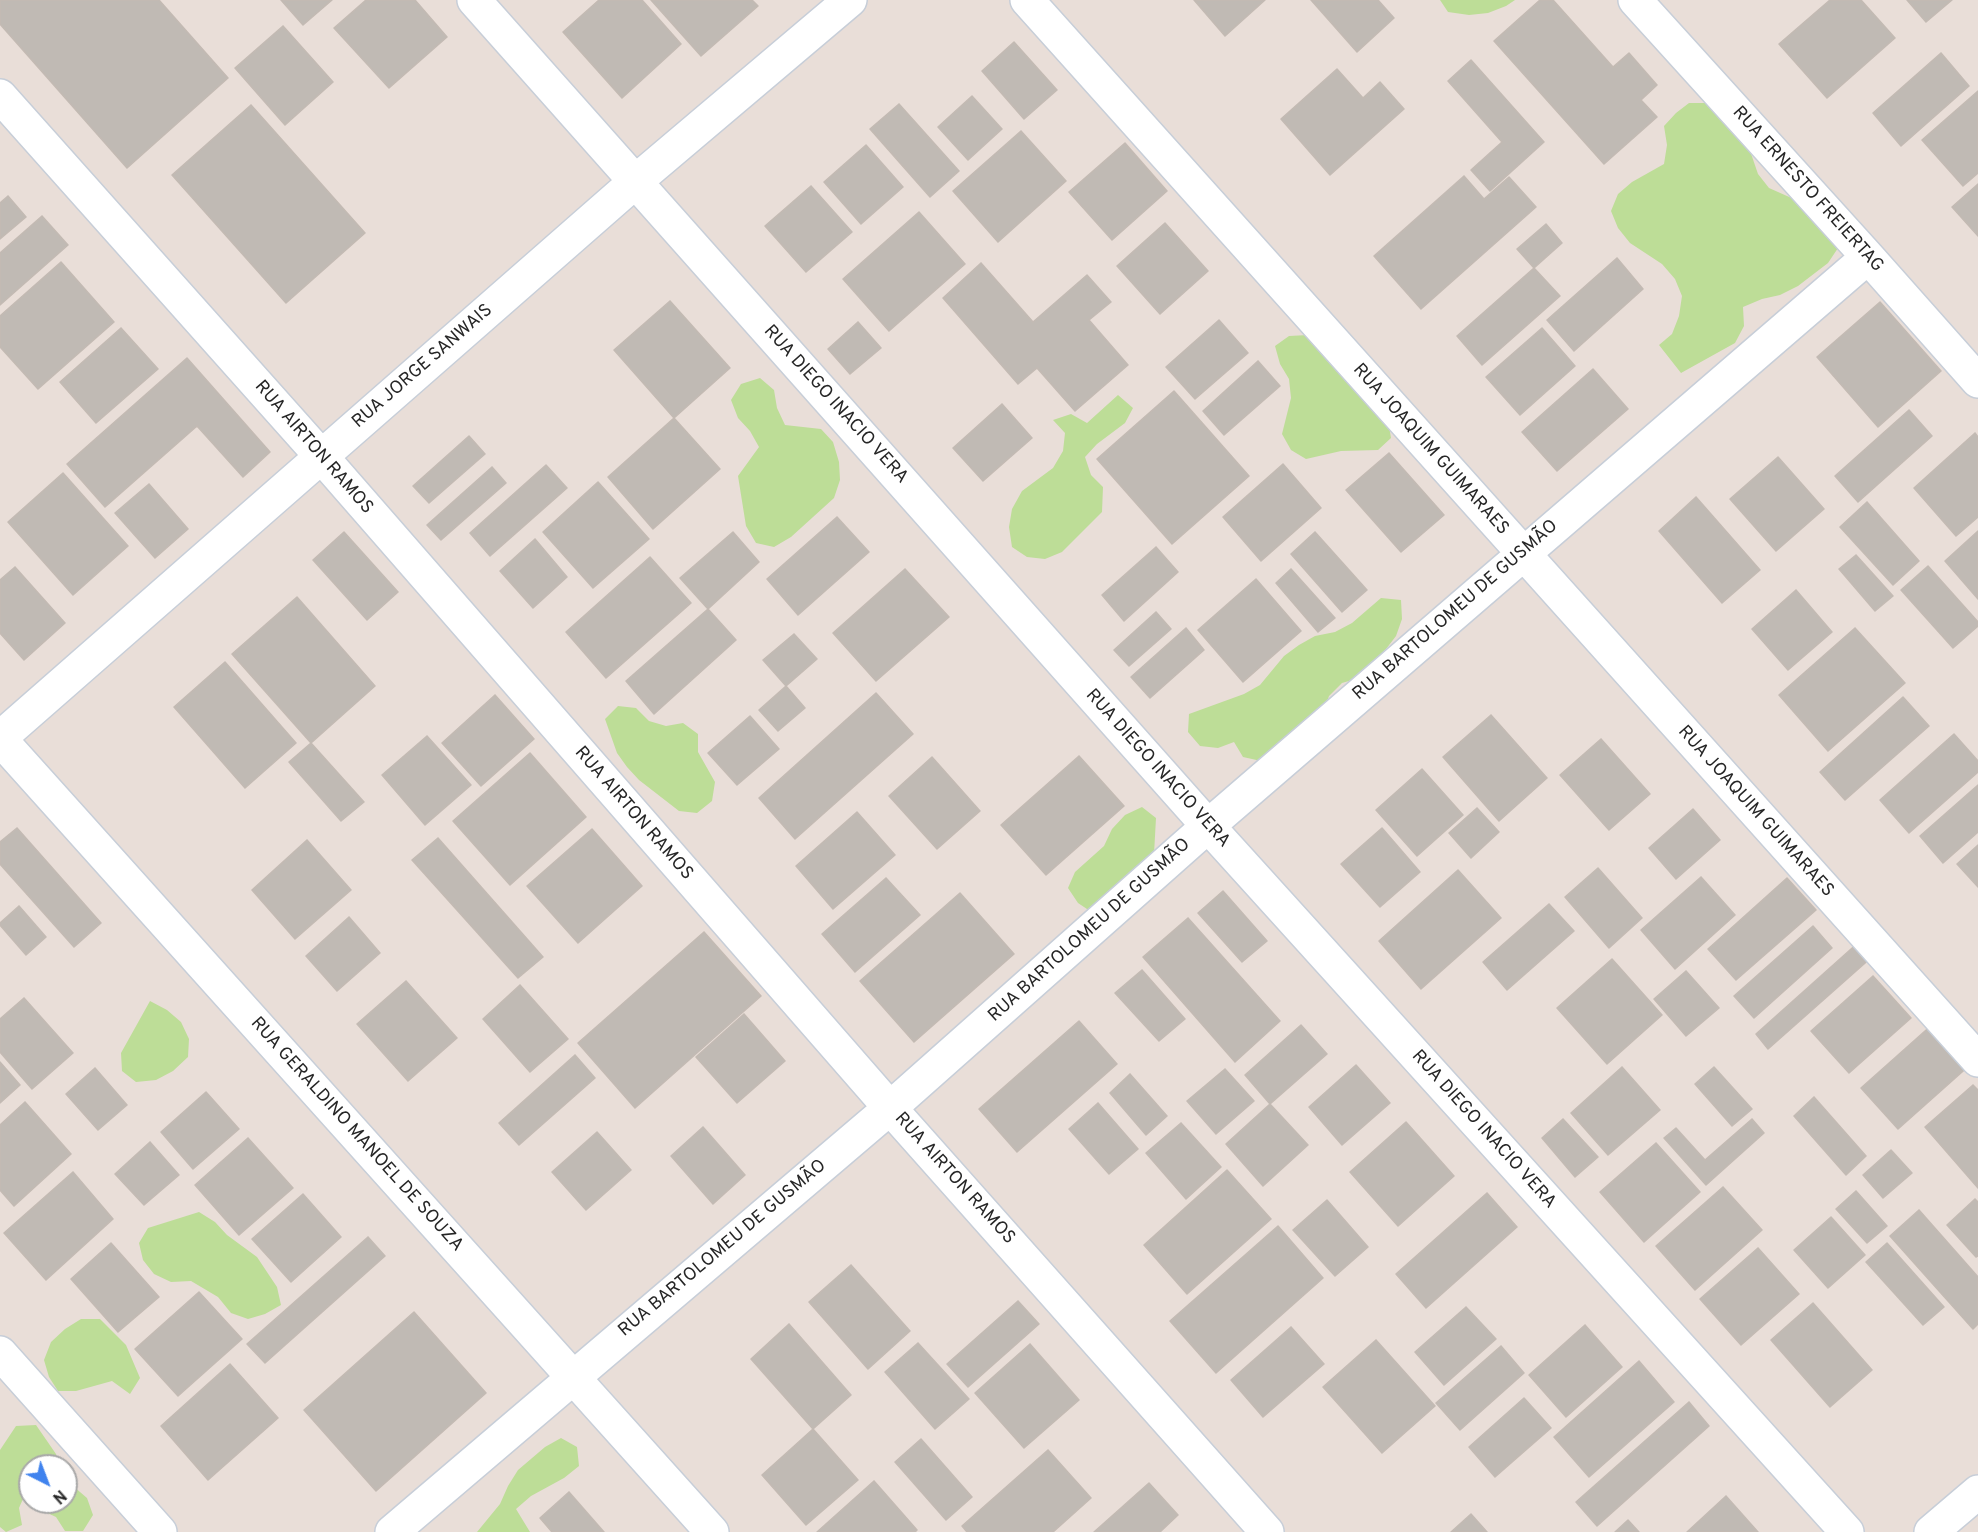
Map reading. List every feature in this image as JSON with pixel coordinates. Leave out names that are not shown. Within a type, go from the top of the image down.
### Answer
[{"type":"street","name":"RUA DIEGO INACIO VERA","points":[[474,0],[1208,826],[1847,1532]]},
{"type":"street","name":"RUA JORGE SANWAIS","points":[[0,738],[636,181],[850,0]]},
{"type":"street","name":"RUA JOAQUIM GUIMARAES","points":[[1027,0],[1978,1060]]},
{"type":"street","name":"RUA ERNESTO FREIERTAG","points":[[1635,0],[1978,381]]},
{"type":"street","name":"RUA AIRTON RAMOS","points":[[0,96],[321,456],[890,1108],[1267,1532]]},
{"type":"street","name":"RUA BARTOLOMEU DE GUSMÃO","points":[[392,1532],[890,1108],[1208,826],[1868,257]]},
{"type":"street","name":"RUA GERALDINO MANOEL DE SOUZA","points":[[0,738],[712,1532]]},
{"type":"street","points":[[0,1353],[160,1532]]},
{"type":"street","points":[[1931,1532],[1978,1492]]},
{"type":"green space","points":[[1440,0],[1515,0],[1488,13],[1469,15],[1448,12]]},
{"type":"green space","points":[[1689,103],[1707,103],[1746,139],[1758,174],[1769,188],[1805,204],[1838,248],[1828,263],[1798,286],[1780,295],[1743,307],[1744,326],[1735,343],[1681,373],[1659,345],[1672,334],[1679,316],[1682,296],[1675,279],[1662,264],[1630,243],[1618,228],[1611,211],[1618,194],[1632,182],[1664,164],[1667,145],[1664,126]]},
{"type":"green space","points":[[1308,335],[1387,414],[1391,438],[1378,450],[1341,451],[1306,459],[1291,450],[1282,434],[1291,398],[1289,379],[1280,364],[1275,346],[1289,336]]},
{"type":"green space","points":[[760,378],[774,390],[777,408],[785,425],[821,429],[833,442],[839,462],[840,480],[834,498],[791,537],[774,547],[756,543],[746,526],[738,476],[759,447],[750,431],[738,418],[731,400],[741,384]]},
{"type":"green space","points":[[1118,395],[1133,408],[1125,423],[1097,444],[1085,457],[1091,475],[1103,487],[1102,512],[1062,552],[1045,559],[1027,557],[1012,547],[1009,527],[1012,509],[1022,491],[1053,468],[1063,451],[1065,433],[1053,420],[1071,414],[1087,423]]},
{"type":"green space","points":[[1381,598],[1401,600],[1402,619],[1396,636],[1373,666],[1359,678],[1342,683],[1329,696],[1323,713],[1261,761],[1243,757],[1234,742],[1218,748],[1200,746],[1188,732],[1189,714],[1244,694],[1260,685],[1284,656],[1299,645],[1315,636],[1335,632],[1352,623]]},
{"type":"green space","points":[[618,706],[636,708],[649,721],[666,726],[683,723],[698,734],[698,752],[715,782],[712,801],[697,813],[679,811],[639,780],[617,753],[605,719]]},
{"type":"green space","points":[[1142,807],[1156,818],[1154,854],[1093,913],[1078,903],[1068,888],[1075,872],[1104,846],[1112,829],[1125,815]]},
{"type":"green space","points":[[150,1001],[167,1010],[181,1022],[189,1039],[188,1057],[173,1071],[156,1080],[136,1082],[122,1071],[121,1053]]},
{"type":"green space","points":[[199,1212],[215,1222],[227,1235],[257,1257],[277,1287],[281,1305],[265,1314],[248,1319],[231,1313],[218,1297],[191,1281],[171,1282],[154,1274],[143,1260],[139,1243],[148,1228]]},
{"type":"green space","points":[[81,1319],[100,1319],[126,1345],[140,1378],[130,1394],[112,1381],[76,1391],[58,1391],[49,1377],[44,1360],[51,1342]]},
{"type":"green space","points":[[36,1425],[56,1454],[18,1454],[18,1514],[20,1514],[22,1525],[6,1532],[0,1527],[0,1450],[16,1426]]},
{"type":"green space","points":[[561,1438],[577,1447],[579,1466],[564,1478],[531,1496],[516,1509],[530,1532],[477,1532],[500,1504],[518,1470],[545,1447]]},
{"type":"green space","points":[[78,1490],[87,1498],[93,1515],[83,1531],[65,1531],[56,1517],[50,1514],[78,1514]]},
{"type":"building","points":[[0,0],[159,0],[228,78],[127,168],[0,24]]},
{"type":"building","points":[[281,0],[332,0],[303,25]]},
{"type":"building","points":[[366,0],[415,0],[447,37],[389,88],[334,28]]},
{"type":"building","points":[[599,0],[642,0],[681,44],[622,98],[563,32]]},
{"type":"building","points":[[651,0],[752,0],[758,6],[701,56]]},
{"type":"building","points":[[1194,0],[1265,0],[1225,36]]},
{"type":"building","points":[[1311,0],[1378,0],[1394,18],[1357,52]]},
{"type":"building","points":[[1540,0],[1553,0],[1613,67],[1629,53],[1657,85],[1641,100],[1657,117],[1604,164],[1494,41]]},
{"type":"building","points":[[1830,0],[1861,0],[1895,38],[1827,98],[1779,44]]},
{"type":"building","points":[[1907,0],[1952,0],[1926,22]]},
{"type":"building","points":[[283,26],[333,82],[285,125],[235,68]]},
{"type":"building","points":[[1014,42],[1057,90],[1024,119],[982,71]]},
{"type":"building","points":[[1941,53],[1969,86],[1901,146],[1873,113]]},
{"type":"building","points":[[1471,60],[1544,142],[1490,191],[1471,170],[1502,142],[1448,81]]},
{"type":"building","points":[[1337,69],[1363,98],[1380,82],[1404,109],[1330,175],[1281,119]]},
{"type":"building","points":[[1978,91],[1978,173],[1963,186],[1922,140]]},
{"type":"building","points":[[972,96],[1002,129],[968,160],[938,127]]},
{"type":"building","points":[[899,104],[959,171],[930,197],[870,129]]},
{"type":"building","points":[[251,105],[365,233],[286,303],[172,175]]},
{"type":"building","points":[[1021,131],[1066,181],[998,242],[953,191]]},
{"type":"building","points":[[1125,143],[1167,191],[1112,240],[1069,192]]},
{"type":"building","points":[[866,145],[903,187],[861,224],[824,182]]},
{"type":"building","points":[[1464,176],[1484,199],[1509,177],[1536,207],[1421,309],[1374,256]]},
{"type":"building","points":[[1978,184],[1978,236],[1952,207]]},
{"type":"building","points":[[811,186],[852,232],[806,272],[765,226]]},
{"type":"building","points":[[8,196],[26,217],[0,239],[0,203]]},
{"type":"building","points":[[919,212],[965,264],[889,331],[843,279]]},
{"type":"building","points":[[42,216],[68,245],[0,305],[0,253]]},
{"type":"building","points":[[1165,223],[1208,271],[1160,314],[1117,266]]},
{"type":"building","points":[[1546,224],[1562,243],[1534,268],[1517,249]]},
{"type":"building","points":[[1617,258],[1643,289],[1574,351],[1547,320]]},
{"type":"building","points":[[61,262],[114,322],[38,389],[0,347],[0,316]]},
{"type":"building","points":[[981,263],[1033,322],[1087,275],[1111,302],[1089,320],[1128,365],[1075,411],[1037,368],[1018,384],[943,298]]},
{"type":"building","points":[[1534,268],[1560,296],[1482,365],[1457,336]]},
{"type":"building","points":[[670,301],[730,368],[674,418],[614,350]]},
{"type":"building","points":[[1880,302],[1941,371],[1878,427],[1817,357]]},
{"type":"building","points":[[1219,320],[1248,353],[1195,399],[1166,367]]},
{"type":"building","points":[[858,322],[881,348],[850,374],[828,349]]},
{"type":"building","points":[[121,328],[158,369],[96,423],[60,382]]},
{"type":"building","points":[[1542,328],[1575,366],[1520,415],[1486,377]]},
{"type":"building","points":[[187,358],[270,452],[243,477],[197,426],[105,507],[67,464]]},
{"type":"building","points":[[1258,361],[1280,386],[1224,435],[1203,411]]},
{"type":"building","points":[[1593,369],[1628,409],[1557,471],[1522,432]]},
{"type":"building","points":[[1174,391],[1249,476],[1172,544],[1097,459]]},
{"type":"building","points":[[1002,404],[1032,438],[983,481],[953,448]]},
{"type":"building","points":[[1909,410],[1932,436],[1858,502],[1835,476]]},
{"type":"building","points":[[674,418],[720,469],[653,529],[608,477]]},
{"type":"building","points":[[1975,433],[1978,437],[1978,517],[1956,536],[1914,488]]},
{"type":"building","points":[[469,436],[485,454],[429,503],[413,486]]},
{"type":"building","points":[[1389,453],[1444,515],[1401,552],[1346,490]]},
{"type":"building","points":[[1778,457],[1824,509],[1776,551],[1730,499]]},
{"type":"building","points":[[1283,464],[1321,508],[1261,561],[1223,517]]},
{"type":"building","points":[[546,465],[567,488],[490,556],[470,533]]},
{"type":"building","points":[[492,467],[506,483],[441,540],[427,525]]},
{"type":"building","points":[[63,473],[128,546],[73,595],[8,522]]},
{"type":"building","points":[[598,482],[649,539],[593,588],[543,532]]},
{"type":"building","points":[[149,484],[188,529],[155,558],[115,513]]},
{"type":"building","points":[[1696,497],[1760,570],[1722,603],[1659,531]]},
{"type":"building","points":[[1867,502],[1919,561],[1893,585],[1840,527]]},
{"type":"building","points":[[837,517],[869,552],[798,615],[767,579]]},
{"type":"building","points":[[1978,531],[1978,599],[1945,561]]},
{"type":"building","points":[[344,532],[398,592],[367,620],[313,560]]},
{"type":"building","points":[[733,532],[759,562],[708,609],[680,578]]},
{"type":"building","points":[[1315,532],[1367,590],[1342,612],[1291,554]]},
{"type":"building","points":[[535,539],[567,577],[533,608],[500,571]]},
{"type":"building","points":[[1156,547],[1178,572],[1124,621],[1102,595]]},
{"type":"building","points":[[1856,555],[1893,596],[1875,611],[1839,569]]},
{"type":"building","points":[[650,557],[691,603],[606,678],[566,632]]},
{"type":"building","points":[[1928,566],[1978,622],[1978,626],[1953,648],[1901,590]]},
{"type":"building","points":[[15,567],[65,623],[24,660],[0,633],[0,580]]},
{"type":"building","points":[[905,569],[949,617],[876,681],[833,633]]},
{"type":"building","points":[[1291,569],[1335,618],[1318,632],[1276,583]]},
{"type":"building","points":[[1256,579],[1301,631],[1243,682],[1198,630]]},
{"type":"building","points":[[1796,590],[1832,632],[1788,670],[1752,629]]},
{"type":"building","points":[[297,597],[375,686],[311,743],[232,654]]},
{"type":"building","points":[[708,609],[736,640],[654,714],[626,681]]},
{"type":"building","points":[[1156,612],[1171,629],[1129,666],[1114,650]]},
{"type":"building","points":[[1186,628],[1204,650],[1150,698],[1131,677]]},
{"type":"building","points":[[1855,628],[1905,683],[1828,751],[1779,695]]},
{"type":"building","points":[[794,634],[817,659],[786,686],[763,660]]},
{"type":"building","points":[[225,662],[296,743],[245,788],[174,707]]},
{"type":"building","points":[[786,686],[805,708],[778,731],[759,710]]},
{"type":"building","points":[[876,693],[913,734],[795,839],[759,798]]},
{"type":"building","points":[[495,695],[534,739],[481,786],[442,743]]},
{"type":"building","points":[[1903,697],[1929,726],[1845,800],[1820,772]]},
{"type":"building","points":[[1491,715],[1547,778],[1499,821],[1443,757]]},
{"type":"building","points":[[750,716],[779,749],[737,785],[708,753]]},
{"type":"building","points":[[1954,734],[1978,761],[1978,772],[1909,833],[1880,800]]},
{"type":"building","points":[[427,736],[471,785],[425,825],[382,775]]},
{"type":"building","points":[[1601,739],[1650,794],[1609,830],[1560,775]]},
{"type":"building","points":[[311,743],[364,802],[341,821],[289,762]]},
{"type":"building","points":[[530,753],[586,817],[510,885],[453,821]]},
{"type":"building","points":[[1079,756],[1124,806],[1046,875],[1001,825]]},
{"type":"building","points":[[932,757],[980,811],[937,849],[889,796]]},
{"type":"building","points":[[1422,769],[1463,815],[1417,856],[1376,810]]},
{"type":"building","points":[[1978,785],[1978,832],[1943,863],[1920,836]]},
{"type":"building","points":[[1477,808],[1499,832],[1471,858],[1449,833]]},
{"type":"building","points":[[1693,809],[1720,840],[1676,879],[1649,848]]},
{"type":"building","points":[[857,812],[895,855],[833,909],[796,866]]},
{"type":"building","points":[[17,828],[101,923],[74,947],[0,864],[0,842]]},
{"type":"building","points":[[1382,828],[1420,872],[1380,907],[1341,864]]},
{"type":"building","points":[[592,829],[642,886],[578,943],[527,886]]},
{"type":"building","points":[[438,838],[543,957],[518,978],[412,860]]},
{"type":"building","points":[[307,840],[351,890],[295,939],[252,890]]},
{"type":"building","points":[[1978,845],[1978,887],[1957,864]]},
{"type":"building","points":[[1598,868],[1642,918],[1609,948],[1565,897]]},
{"type":"building","points":[[1458,870],[1501,918],[1421,989],[1379,941]]},
{"type":"building","points":[[1701,877],[1735,915],[1675,969],[1641,930]]},
{"type":"building","points":[[886,878],[920,915],[855,972],[822,934]]},
{"type":"building","points":[[1787,878],[1816,910],[1736,980],[1708,949]]},
{"type":"building","points":[[1223,891],[1267,941],[1242,962],[1198,913]]},
{"type":"building","points":[[960,893],[1014,954],[914,1042],[860,981]]},
{"type":"building","points":[[1549,904],[1574,931],[1507,990],[1483,962]]},
{"type":"building","points":[[19,906],[46,937],[26,955],[0,925]]},
{"type":"building","points":[[349,917],[380,953],[337,991],[306,956]]},
{"type":"building","points":[[1188,918],[1280,1021],[1235,1062],[1143,957]]},
{"type":"building","points":[[1813,926],[1832,948],[1754,1018],[1734,996]]},
{"type":"building","points":[[704,932],[761,996],[635,1108],[578,1043]]},
{"type":"building","points":[[1860,941],[1873,956],[1768,1049],[1756,1034]]},
{"type":"building","points":[[1612,959],[1662,1015],[1607,1064],[1557,1008]]},
{"type":"building","points":[[1142,970],[1185,1019],[1159,1041],[1115,993]]},
{"type":"building","points":[[1686,971],[1719,1008],[1686,1036],[1654,999]]},
{"type":"building","points":[[1873,976],[1911,1018],[1849,1073],[1811,1031]]},
{"type":"building","points":[[406,981],[457,1038],[408,1081],[357,1024]]},
{"type":"building","points":[[520,985],[568,1039],[530,1072],[483,1019]]},
{"type":"building","points":[[24,998],[73,1053],[32,1089],[0,1052],[0,1019]]},
{"type":"building","points":[[744,1014],[785,1061],[737,1103],[696,1057]]},
{"type":"building","points":[[1079,1021],[1117,1064],[1017,1152],[979,1109]]},
{"type":"building","points":[[1934,1023],[1971,1064],[1898,1129],[1861,1088]]},
{"type":"building","points":[[1301,1025],[1327,1054],[1270,1104],[1245,1075]]},
{"type":"building","points":[[575,1055],[595,1078],[519,1145],[499,1123]]},
{"type":"building","points":[[0,1062],[20,1085],[0,1103]]},
{"type":"building","points":[[1356,1065],[1390,1103],[1342,1145],[1309,1107]]},
{"type":"building","points":[[1622,1067],[1660,1110],[1608,1155],[1571,1113]]},
{"type":"building","points":[[1714,1067],[1752,1109],[1732,1126],[1695,1084]]},
{"type":"building","points":[[95,1068],[127,1105],[98,1130],[66,1094]]},
{"type":"building","points":[[1225,1069],[1254,1101],[1216,1134],[1187,1101]]},
{"type":"building","points":[[1130,1074],[1167,1116],[1146,1135],[1110,1093]]},
{"type":"building","points":[[1973,1085],[1978,1090],[1978,1188],[1925,1127]]},
{"type":"building","points":[[206,1092],[239,1129],[193,1169],[161,1132]]},
{"type":"building","points":[[1814,1097],[1866,1156],[1846,1175],[1794,1116]]},
{"type":"building","points":[[25,1102],[71,1154],[14,1206],[0,1190],[0,1125]]},
{"type":"building","points":[[1098,1103],[1138,1149],[1109,1174],[1069,1129]]},
{"type":"building","points":[[1270,1104],[1308,1145],[1263,1186],[1226,1144]]},
{"type":"building","points":[[1563,1119],[1598,1157],[1575,1177],[1542,1138]]},
{"type":"building","points":[[1752,1119],[1764,1133],[1706,1185],[1664,1138],[1676,1128],[1705,1160]]},
{"type":"building","points":[[1406,1122],[1454,1176],[1398,1226],[1350,1172]]},
{"type":"building","points":[[1181,1123],[1221,1167],[1186,1199],[1146,1153]]},
{"type":"building","points":[[703,1127],[745,1175],[713,1204],[671,1156]]},
{"type":"building","points":[[597,1132],[631,1170],[586,1210],[552,1172]]},
{"type":"building","points":[[248,1138],[293,1188],[239,1235],[195,1185]]},
{"type":"building","points":[[150,1142],[179,1175],[144,1205],[115,1174]]},
{"type":"building","points":[[1656,1143],[1700,1192],[1644,1242],[1600,1192]]},
{"type":"building","points":[[1891,1150],[1912,1173],[1883,1198],[1863,1175]]},
{"type":"building","points":[[1227,1170],[1271,1219],[1187,1294],[1144,1245]]},
{"type":"building","points":[[73,1172],[113,1219],[46,1280],[4,1233]]},
{"type":"building","points":[[1723,1187],[1762,1230],[1695,1290],[1656,1246]]},
{"type":"building","points":[[1856,1191],[1887,1226],[1867,1243],[1836,1209]]},
{"type":"building","points":[[1487,1193],[1517,1227],[1426,1308],[1396,1274]]},
{"type":"building","points":[[303,1194],[341,1237],[291,1282],[252,1239]]},
{"type":"building","points":[[1975,1199],[1978,1202],[1978,1256],[1976,1257],[1947,1225]]},
{"type":"building","points":[[1327,1200],[1368,1247],[1335,1276],[1293,1230]]},
{"type":"building","points":[[1919,1210],[1978,1277],[1978,1324],[1973,1329],[1890,1236]]},
{"type":"building","points":[[1831,1217],[1865,1255],[1828,1288],[1794,1250]]},
{"type":"building","points":[[1278,1226],[1323,1278],[1216,1373],[1170,1321]]},
{"type":"building","points":[[368,1237],[385,1256],[265,1363],[247,1344]]},
{"type":"building","points":[[111,1243],[159,1297],[118,1332],[71,1279]]},
{"type":"building","points":[[1887,1243],[1944,1307],[1923,1325],[1866,1262]]},
{"type":"building","points":[[1758,1248],[1799,1294],[1741,1345],[1700,1299]]},
{"type":"building","points":[[851,1265],[910,1331],[868,1369],[809,1302]]},
{"type":"building","points":[[199,1292],[242,1339],[178,1396],[135,1349]]},
{"type":"building","points":[[1018,1301],[1039,1324],[968,1387],[947,1364]]},
{"type":"building","points":[[1813,1303],[1872,1370],[1830,1407],[1771,1340]]},
{"type":"building","points":[[1466,1307],[1496,1339],[1444,1385],[1415,1352]]},
{"type":"building","points":[[414,1312],[486,1393],[376,1491],[304,1410]]},
{"type":"building","points":[[789,1324],[851,1395],[813,1429],[751,1359]]},
{"type":"building","points":[[1585,1325],[1622,1367],[1566,1417],[1529,1375]]},
{"type":"building","points":[[1291,1327],[1324,1364],[1263,1417],[1231,1380]]},
{"type":"building","points":[[1376,1340],[1435,1406],[1382,1453],[1323,1387]]},
{"type":"building","points":[[918,1343],[969,1399],[935,1429],[885,1372]]},
{"type":"building","points":[[1030,1344],[1079,1400],[1024,1448],[975,1393]]},
{"type":"building","points":[[1501,1346],[1524,1373],[1460,1430],[1436,1403]]},
{"type":"building","points":[[1639,1361],[1674,1402],[1589,1477],[1554,1437]]},
{"type":"building","points":[[230,1364],[278,1418],[208,1480],[161,1426]]},
{"type":"building","points":[[1524,1398],[1551,1428],[1495,1477],[1469,1447]]},
{"type":"building","points":[[1689,1402],[1709,1426],[1597,1526],[1576,1502]]},
{"type":"building","points":[[813,1429],[858,1480],[806,1525],[762,1475]]},
{"type":"building","points":[[921,1439],[972,1497],[946,1520],[895,1462]]},
{"type":"building","points":[[1048,1450],[1091,1498],[1053,1532],[967,1532],[962,1526]]},
{"type":"building","points":[[874,1481],[917,1530],[915,1532],[817,1532]]},
{"type":"building","points":[[1149,1483],[1178,1515],[1160,1532],[1094,1532]]},
{"type":"building","points":[[569,1492],[604,1532],[552,1532],[540,1518]]},
{"type":"building","points":[[1726,1496],[1758,1532],[1687,1532]]},
{"type":"building","points":[[1471,1514],[1487,1532],[1451,1532]]},
{"type":"building","points":[[1628,1520],[1639,1532],[1615,1532]]}]
